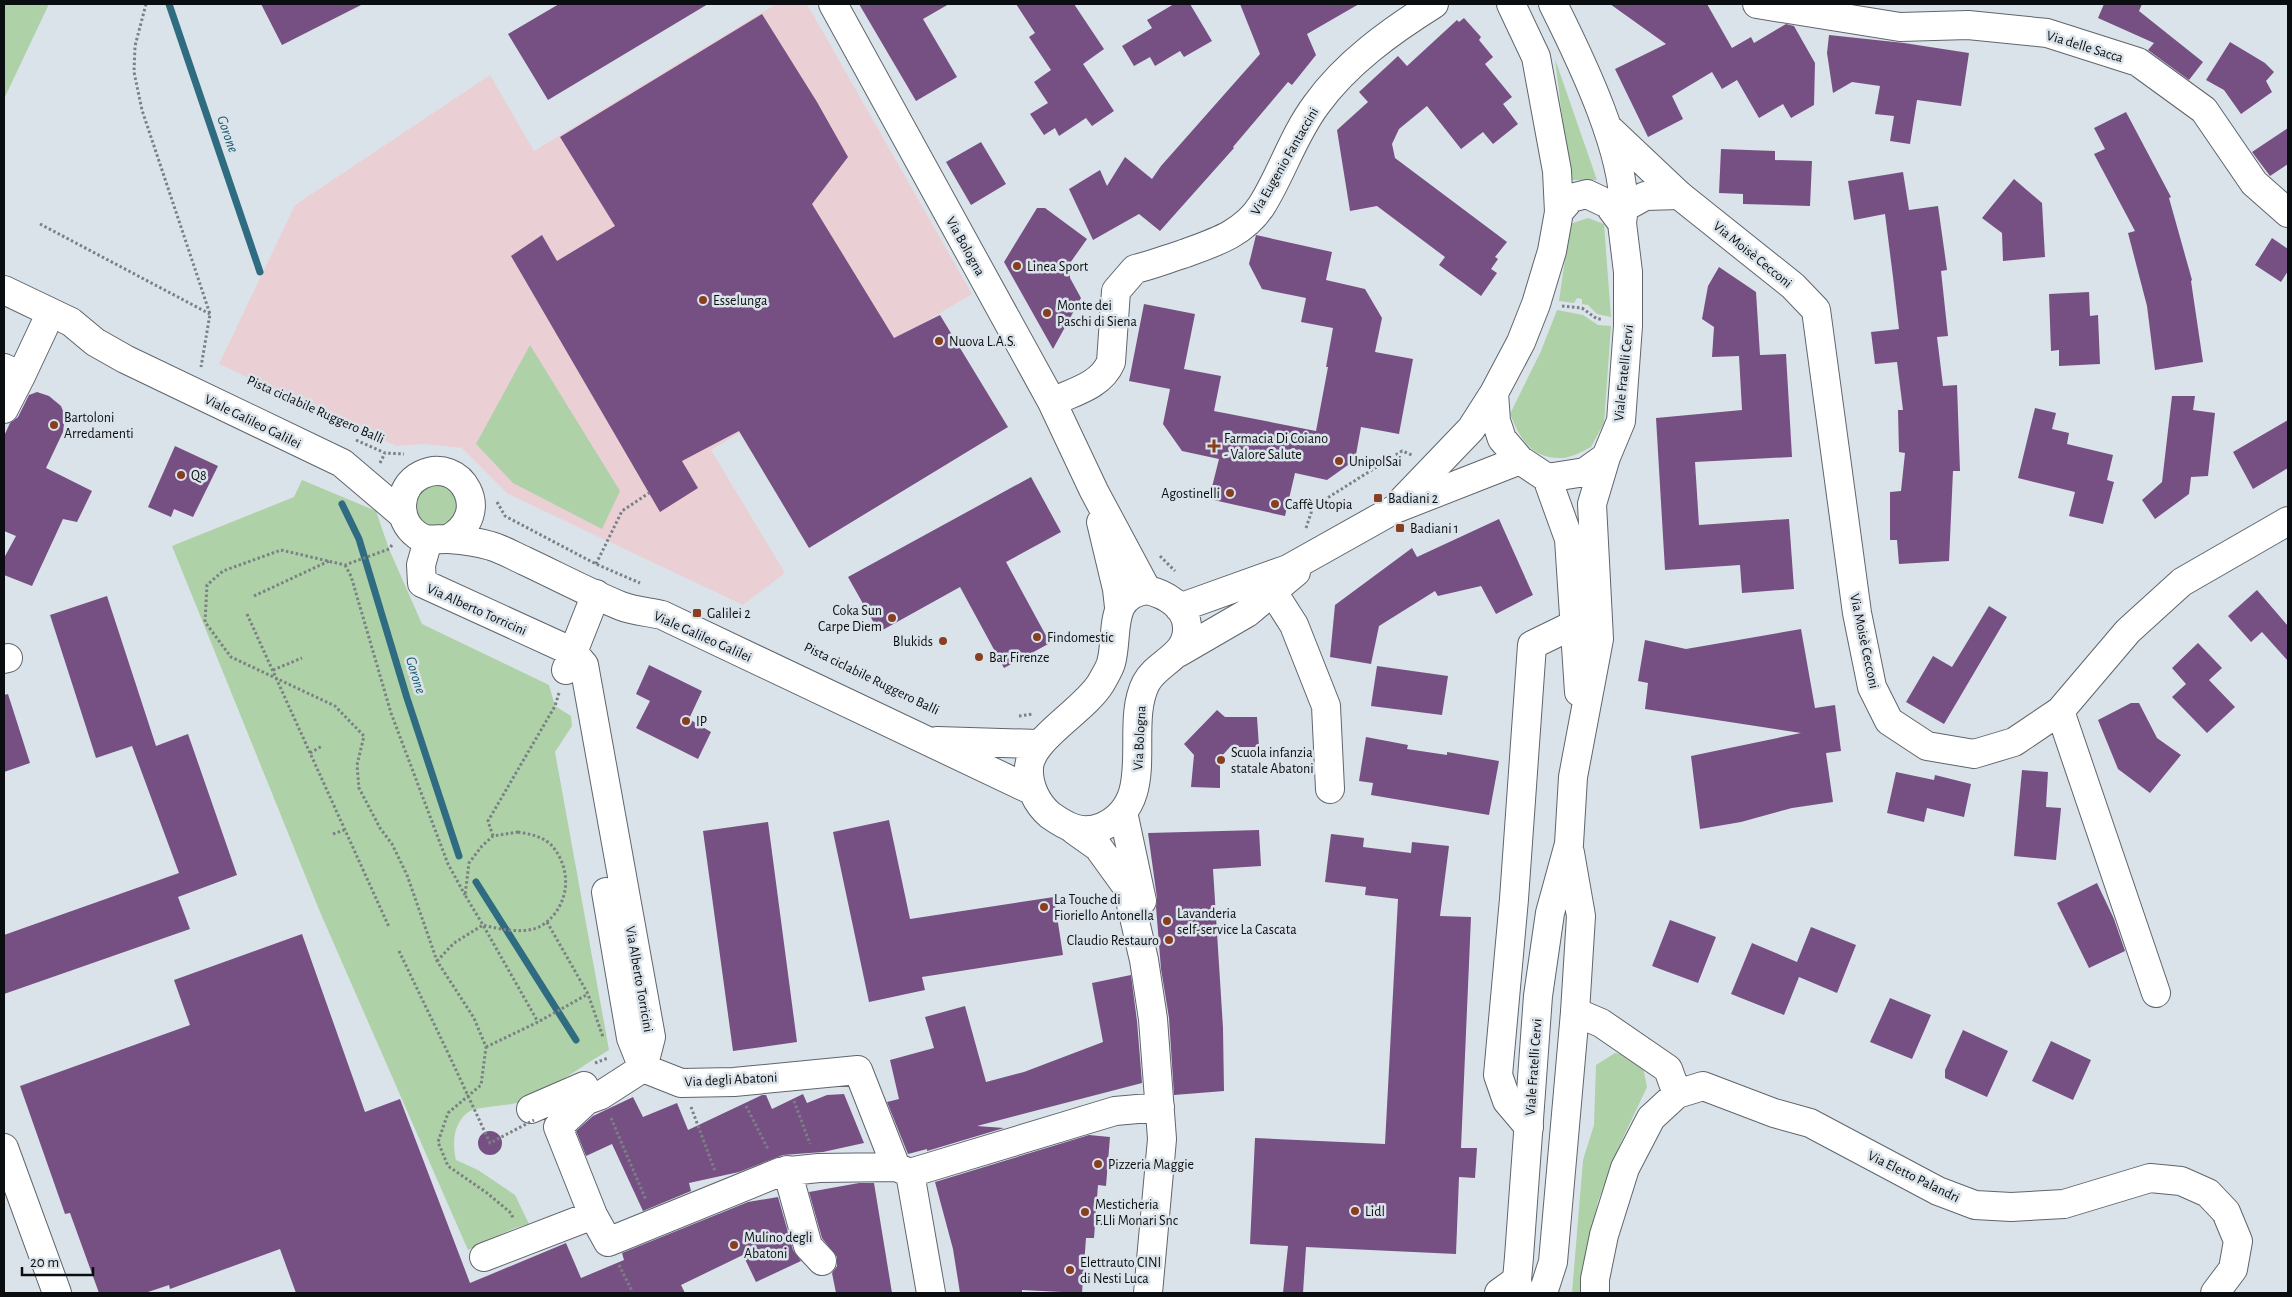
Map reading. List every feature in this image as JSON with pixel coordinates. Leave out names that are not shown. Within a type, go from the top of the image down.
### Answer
[{"type":"street","name":"Via Bologna","points":[[833,4],[1052,402],[1094,491]]},
{"type":"street","name":"Via Eugenio Fantaccini","points":[[1052,402],[1097,381],[1107,372],[1111,362],[1116,291],[1127,276],[1136,269],[1226,238],[1246,225],[1261,207],[1281,164],[1316,104],[1350,67],[1401,24],[1434,4]]},
{"type":"street","points":[[1395,509],[1471,429],[1494,393],[1521,342],[1537,301],[1552,252],[1559,212],[1557,171],[1536,57],[1511,4]]},
{"type":"street","name":"Viale Fratelli Cervi","points":[[1512,1289],[1529,1127],[1538,996],[1550,912],[1569,844],[1573,777],[1599,638],[1592,504],[1606,457],[1621,421],[1628,320],[1628,272],[1622,180],[1606,126],[1576,50],[1553,4]]},
{"type":"street","name":"Via delle Sacca","points":[[1757,4],[1900,27],[1968,25],[2047,33],[2138,62],[2204,110],[2254,183],[2288,213]]},
{"type":"street","points":[[1606,126],[1679,195]]},
{"type":"street","points":[[1559,212],[1571,198],[1587,194],[1622,180],[1648,178],[1679,195]]},
{"type":"street","points":[[1587,194],[1608,204],[1624,215],[1645,196],[1679,195]]},
{"type":"street","name":"Via Moisè Cecconi","points":[[1679,195],[1793,286],[1816,310],[1857,613],[1872,687],[1889,722],[1927,746],[1974,754],[2014,742],[2060,711],[2128,631],[2182,582],[2288,521]]},
{"type":"street","name":"Viale Galileo Galilei","points":[[4,290],[72,322],[95,342],[125,359],[342,463],[402,514],[411,530],[438,539],[490,546],[623,607],[662,615],[1033,791]]},
{"type":"street","name":"Viale Galileo Galilei","points":[[4,308],[65,336],[95,342]]},
{"type":"street","points":[[4,409],[12,372],[44,327]]},
{"type":"street","points":[[1494,393],[1496,421],[1502,438],[1520,460],[1547,478],[1569,539],[1573,625],[1583,728]]},
{"type":"street","points":[[1547,478],[1585,472],[1606,457]]},
{"type":"street","points":[[1119,607],[1137,591],[1146,590],[1163,594],[1179,608],[1288,569],[1395,509],[1520,460]]},
{"type":"street","points":[[402,514],[404,492],[410,483],[419,476],[434,471],[450,474],[465,486],[471,504],[470,515],[458,533],[438,539]]},
{"type":"street","points":[[1094,491],[1146,590]]},
{"type":"street","points":[[1094,491],[1108,556],[1118,588],[1119,607],[1111,664],[1100,685],[1084,706],[1038,744],[1029,768],[1037,802],[1045,810],[1098,847],[1127,887],[1144,960],[1153,1019],[1162,1139],[1148,1293]]},
{"type":"street","name":"Via Alberto Torricini","points":[[438,539],[421,565],[422,584],[569,660],[584,665],[651,1037],[643,1068]]},
{"type":"street","points":[[1178,653],[1247,612],[1320,552]]},
{"type":"street","points":[[1273,592],[1294,625],[1326,706],[1330,789]]},
{"type":"street","points":[[569,660],[596,594]]},
{"type":"street","name":"Via Bologna","points":[[1074,830],[1086,831],[1111,823],[1123,812],[1132,799],[1136,783],[1138,714],[1141,698],[1146,683],[1156,671],[1178,653],[1187,637],[1188,627],[1185,617],[1179,608]]},
{"type":"street","points":[[1529,1127],[1507,1101],[1498,1075],[1514,899],[1532,645],[1573,625]]},
{"type":"street","name":"Via Alberto Torricini","points":[[569,660],[631,1038],[643,1068]]},
{"type":"street","points":[[2060,711],[2156,993]]},
{"type":"street","points":[[925,740],[1038,744]]},
{"type":"street","points":[[1123,812],[1143,906],[1144,960]]},
{"type":"street","name":"Viale Fratelli Cervi","points":[[1543,1293],[1554,1262],[1581,916],[1569,844]]},
{"type":"street","points":[[1514,899],[1550,912]]},
{"type":"street","points":[[619,1034],[606,974],[620,970]]},
{"type":"street","points":[[1575,1012],[1600,1023],[1668,1069],[1677,1094],[1650,1118],[1626,1168],[1604,1235],[1595,1279],[1595,1293]]},
{"type":"street","points":[[643,1068],[602,1095],[588,1100],[558,1127],[593,1215],[608,1242],[784,1171],[819,1168],[903,1170],[1115,1111],[1160,1107]]},
{"type":"street","name":"Via degli Abatoni","points":[[643,1068],[681,1083],[734,1082],[858,1070],[903,1170],[931,1293]]},
{"type":"street","points":[[532,1115],[584,1086],[588,1100]]},
{"type":"street","name":"Via Eletto Palandri","points":[[1677,1094],[1703,1086],[1774,1113],[1810,1123],[1938,1191],[1975,1205],[2011,1208],[2064,1204],[2150,1178],[2181,1181],[2208,1193],[2226,1212],[2238,1241],[2233,1269],[2215,1293]]},
{"type":"street","points":[[4,1148],[56,1293]]},
{"type":"street","points":[[784,1171],[808,1246],[822,1261]]},
{"type":"street","points":[[484,1257],[593,1215]]},
{"type":"path","points":[[146,4],[135,46],[134,72],[140,101],[210,314],[201,369],[192,364]]},
{"type":"path","points":[[40,224],[210,314]]},
{"type":"path","points":[[1537,301],[1582,308],[1597,319],[1628,320]]},
{"type":"path","name":"Pista ciclabile Ruggero Balli","points":[[350,437],[385,453],[414,455]]},
{"type":"path","points":[[1300,531],[1308,526],[1313,507],[1402,451],[1419,457]]},
{"type":"path","points":[[596,564],[622,511],[649,493]]},
{"type":"path","points":[[492,494],[505,516],[596,564],[645,585]]},
{"type":"path","points":[[344,566],[389,549]]},
{"type":"path","points":[[525,1241],[510,1213],[448,1166],[438,1142],[448,1113],[480,1085],[486,1047],[474,1018],[436,961],[407,875],[392,844],[380,828],[359,788],[357,766],[364,736],[335,706],[231,657],[205,622],[207,585],[223,571],[281,550],[330,560],[344,566],[351,576],[392,713],[448,864],[538,1022]]},
{"type":"path","points":[[1126,551],[1157,553],[1181,576]]},
{"type":"path","points":[[254,596],[330,560]]},
{"type":"path","points":[[247,614],[389,927]]},
{"type":"path","points":[[273,670],[302,658]]},
{"type":"path","points":[[493,836],[488,820],[555,706],[569,660]]},
{"type":"path","points":[[1014,717],[1033,714],[1040,709]]},
{"type":"path","points":[[310,753],[322,746]]},
{"type":"path","points":[[333,834],[344,830]]},
{"type":"path","points":[[436,961],[454,943],[484,925],[499,930],[534,930],[547,922],[561,907],[567,885],[563,865],[552,846],[536,835],[518,832],[493,836],[482,846],[469,863],[465,895]]},
{"type":"path","points":[[486,1047],[538,1022],[588,994],[547,922]]},
{"type":"path","points":[[399,951],[490,1143],[532,1115]]},
{"type":"path","points":[[786,1077],[819,1168]]},
{"type":"path","points":[[734,1082],[784,1171]]},
{"type":"path","points":[[681,1083],[725,1195]]},
{"type":"path","points":[[608,1242],[633,1293]]},
{"type":"shaded area","points":[[776,4],[807,4],[972,294],[711,450],[785,573],[743,605],[508,494],[462,448],[424,444],[396,446],[219,364],[295,205],[490,75],[534,151]]},
{"type":"green space","points":[[4,4],[49,4],[4,99]]},
{"type":"green space","points":[[1555,59],[1597,180],[1570,180]]},
{"type":"green space","points":[[1588,218],[1604,224],[1611,317],[1597,314],[1588,305],[1582,304],[1582,299],[1577,298],[1574,303],[1559,301],[1570,224]]},
{"type":"green space","points":[[1557,310],[1583,315],[1598,325],[1611,326],[1604,423],[1591,447],[1566,458],[1542,455],[1535,451],[1523,439],[1510,414],[1541,351]]},
{"type":"green space","points":[[530,345],[620,491],[602,529],[513,483],[476,444]]},
{"type":"green space","points":[[302,480],[376,511],[389,549],[422,624],[549,685],[555,706],[571,716],[572,726],[555,752],[609,1050],[526,1100],[512,1104],[474,1109],[460,1121],[454,1140],[456,1160],[478,1170],[515,1195],[529,1224],[515,1228],[468,1250],[320,912],[172,546],[294,497]]},
{"type":"green space","points":[[436,484],[451,490],[457,505],[451,520],[436,526],[421,520],[415,505],[421,490]]},
{"type":"green space","points":[[1615,1053],[1631,1056],[1643,1067],[1647,1087],[1621,1142],[1598,1201],[1588,1246],[1584,1293],[1572,1293],[1583,1160],[1594,1125],[1596,1065]]},
{"type":"building","points":[[261,4],[363,4],[282,45]]},
{"type":"building","points":[[559,4],[708,4],[548,100],[508,34]]},
{"type":"building","points":[[859,4],[949,4],[923,19],[957,77],[916,101]]},
{"type":"building","points":[[1016,4],[1074,4],[1104,49],[1083,64],[1114,111],[1092,126],[1086,118],[1059,136],[1055,128],[1044,135],[1030,114],[1048,103],[1034,82],[1051,70],[1029,37],[1035,33]]},
{"type":"building","points":[[1174,4],[1190,4],[1212,41],[1184,57],[1180,51],[1155,66],[1150,57],[1134,66],[1122,46],[1152,28],[1147,20]]},
{"type":"building","points":[[1240,4],[1359,4],[1307,34],[1316,55],[1292,85],[1288,82],[1234,148],[1160,231],[1139,214],[1093,240],[1069,189],[1100,170],[1107,186],[1125,157],[1152,179],[1161,166],[1260,54]]},
{"type":"building","points":[[1610,4],[1707,4],[1732,48],[1751,37],[1754,43],[1786,24],[1794,26],[1815,63],[1814,105],[1791,118],[1783,104],[1759,118],[1737,80],[1722,89],[1712,72],[1672,96],[1683,119],[1648,137],[1615,69],[1666,44]]},
{"type":"building","points":[[2104,4],[2142,4],[2139,11],[2203,62],[2189,80],[2148,50],[2154,43],[2098,18]]},
{"type":"building","points":[[762,14],[817,102],[848,157],[812,204],[894,338],[940,315],[1008,427],[809,548],[739,431],[682,461],[698,488],[660,512],[511,256],[542,235],[557,261],[615,226],[560,137]]},
{"type":"building","points":[[1464,18],[1481,37],[1479,40],[1493,57],[1485,64],[1512,97],[1503,104],[1518,124],[1493,144],[1483,132],[1461,149],[1427,106],[1399,129],[1392,144],[1395,158],[1507,242],[1495,257],[1498,259],[1491,269],[1497,273],[1481,296],[1439,265],[1445,257],[1377,206],[1350,211],[1337,130],[1368,102],[1359,92],[1398,56],[1407,66],[1457,20],[1459,22]]},
{"type":"building","points":[[1829,35],[1904,43],[1969,53],[1961,106],[1917,100],[1910,144],[1890,141],[1894,116],[1875,114],[1880,86],[1852,82],[1833,93],[1827,53]]},
{"type":"building","points":[[2230,42],[2265,63],[2274,72],[2266,81],[2272,92],[2241,114],[2224,90],[2206,80]]},
{"type":"building","points":[[2126,112],[2171,197],[2169,198],[2192,280],[2203,362],[2155,370],[2147,306],[2128,233],[2135,231],[2094,154],[2105,149],[2094,128]]},
{"type":"building","points":[[2288,128],[2288,164],[2270,176],[2252,152]]},
{"type":"building","points":[[981,142],[1006,184],[971,205],[946,162]]},
{"type":"building","points":[[1721,149],[1775,151],[1775,160],[1812,161],[1810,206],[1743,204],[1743,194],[1719,193]]},
{"type":"building","points":[[1903,172],[1909,210],[1938,206],[1947,270],[1941,271],[1948,336],[1937,337],[1943,386],[1957,385],[1960,471],[1953,471],[1949,561],[1899,564],[1897,540],[1890,540],[1890,492],[1901,491],[1905,453],[1899,452],[1898,410],[1903,410],[1897,362],[1875,364],[1871,332],[1899,329],[1885,214],[1854,220],[1848,181]]},
{"type":"building","points":[[2014,179],[2042,203],[2045,257],[2003,261],[2002,233],[1982,218]]},
{"type":"building","points":[[1037,208],[1045,208],[1087,239],[1070,263],[1070,278],[1081,298],[1053,349],[1004,262]]},
{"type":"building","points":[[1256,235],[1332,252],[1326,280],[1365,289],[1382,318],[1375,352],[1413,359],[1399,434],[1361,427],[1355,460],[1327,480],[1295,473],[1285,516],[1209,499],[1219,459],[1182,451],[1163,424],[1170,389],[1129,381],[1144,304],[1195,314],[1184,369],[1221,376],[1214,411],[1316,431],[1333,328],[1301,322],[1306,298],[1262,289],[1249,264]]},
{"type":"building","points":[[2272,238],[2288,249],[2288,271],[2281,282],[2255,265]]},
{"type":"building","points":[[1719,267],[1756,292],[1760,355],[1786,354],[1792,457],[1695,462],[1699,525],[1789,519],[1794,589],[1742,593],[1740,565],[1665,570],[1656,418],[1742,410],[1739,356],[1712,357],[1714,327],[1702,319],[1708,286]]},
{"type":"building","points":[[2089,292],[2090,316],[2098,315],[2100,364],[2059,366],[2059,350],[2051,351],[2049,294]]},
{"type":"building","points":[[37,392],[49,396],[61,406],[65,416],[63,432],[46,468],[92,491],[77,522],[63,519],[32,586],[4,575],[4,558],[16,536],[4,531],[4,436],[10,423],[18,417],[29,395]]},
{"type":"building","points":[[2172,396],[2195,396],[2193,410],[2215,413],[2208,476],[2191,477],[2189,494],[2155,519],[2142,500],[2162,482]]},
{"type":"building","points":[[2035,408],[2056,413],[2052,429],[2069,433],[2067,444],[2113,455],[2107,480],[2114,482],[2103,524],[2069,516],[2075,492],[2018,478]]},
{"type":"building","points":[[2288,420],[2288,468],[2253,489],[2233,452]]},
{"type":"building","points":[[175,446],[218,466],[193,517],[174,509],[171,517],[148,507]]},
{"type":"building","points":[[1031,477],[1061,532],[1006,562],[1050,643],[1004,668],[960,587],[879,632],[848,577]]},
{"type":"building","points":[[1499,519],[1533,595],[1496,614],[1481,586],[1438,596],[1435,591],[1379,626],[1371,664],[1330,657],[1335,605],[1412,548],[1417,557]]},
{"type":"building","points":[[2257,590],[2288,626],[2288,661],[2262,632],[2251,642],[2228,616]]},
{"type":"building","points":[[107,596],[156,746],[188,734],[237,875],[178,897],[190,929],[4,994],[4,935],[179,873],[132,746],[96,758],[50,615]]},
{"type":"building","points":[[1989,606],[2007,617],[1944,724],[1906,702],[1933,656],[1952,667]]},
{"type":"building","points":[[1801,629],[1815,708],[1835,705],[1841,751],[1826,753],[1833,802],[1792,808],[1741,822],[1700,829],[1691,756],[1801,733],[1645,709],[1648,683],[1638,681],[1645,640],[1686,649]]},
{"type":"building","points":[[2198,643],[2222,668],[2209,680],[2235,707],[2207,733],[2172,697],[2186,684],[2172,668]]},
{"type":"building","points":[[649,665],[702,691],[689,719],[711,732],[698,759],[636,728],[650,701],[636,694]]},
{"type":"building","points":[[1377,666],[1448,676],[1442,715],[1371,706]]},
{"type":"building","points":[[8,694],[30,763],[4,772],[4,695]]},
{"type":"building","points":[[2131,703],[2139,703],[2157,738],[2181,755],[2150,793],[2118,769],[2098,720]]},
{"type":"building","points":[[1217,710],[1225,717],[1257,717],[1259,747],[1230,747],[1220,758],[1220,788],[1191,787],[1194,755],[1184,744]]},
{"type":"building","points":[[1366,737],[1408,745],[1407,749],[1447,755],[1447,752],[1499,761],[1489,815],[1371,795],[1373,783],[1359,781]]},
{"type":"building","points":[[2022,770],[2048,772],[2046,807],[2061,808],[2056,860],[2014,856]]},
{"type":"building","points":[[1896,772],[1934,780],[1935,775],[1971,784],[1964,817],[1927,808],[1924,822],[1887,813]]},
{"type":"building","points":[[889,820],[910,919],[1054,897],[1063,955],[922,977],[925,990],[869,1002],[833,832]]},
{"type":"building","points":[[768,822],[797,1042],[733,1051],[703,831]]},
{"type":"building","points":[[1259,830],[1261,866],[1213,869],[1223,1028],[1224,1091],[1174,1095],[1169,1018],[1161,969],[1156,907],[1157,898],[1148,833]]},
{"type":"building","points":[[1331,834],[1364,838],[1363,847],[1411,853],[1412,842],[1449,846],[1440,916],[1471,917],[1461,1148],[1477,1148],[1475,1178],[1459,1177],[1456,1254],[1306,1247],[1303,1293],[1283,1293],[1288,1246],[1250,1244],[1255,1138],[1385,1144],[1398,899],[1365,895],[1366,887],[1325,882]]},
{"type":"building","points":[[2097,883],[2114,919],[2125,951],[2089,968],[2057,903]]},
{"type":"building","points":[[1670,920],[1716,937],[1698,983],[1652,966]]},
{"type":"building","points":[[1811,927],[1856,945],[1837,993],[1799,977],[1784,1015],[1731,994],[1752,943],[1797,962]]},
{"type":"building","points":[[302,934],[365,1112],[400,1099],[470,1283],[566,1243],[581,1278],[624,1260],[622,1253],[748,1202],[778,1197],[793,1250],[801,1261],[756,1282],[743,1255],[681,1285],[685,1293],[296,1293],[280,1249],[170,1289],[169,1285],[145,1293],[99,1293],[70,1213],[65,1214],[20,1086],[190,1025],[174,980]]},
{"type":"building","points":[[1131,975],[1142,1083],[977,1126],[1004,1128],[927,1151],[927,1149],[908,1154],[887,1102],[899,1099],[890,1060],[934,1048],[925,1017],[965,1006],[986,1082],[1024,1072],[1103,1042],[1092,983]]},
{"type":"building","points":[[1890,998],[1931,1015],[1912,1059],[1870,1042]]},
{"type":"building","points":[[1963,1030],[2008,1051],[1987,1097],[1945,1078],[1945,1070]]},
{"type":"building","points":[[2051,1041],[2091,1060],[2073,1100],[2032,1081]]},
{"type":"building","points":[[803,1094],[807,1103],[827,1095],[844,1094],[864,1143],[823,1152],[783,1155],[739,1172],[689,1183],[691,1191],[643,1211],[612,1144],[586,1156],[576,1131],[593,1116],[633,1097],[643,1117],[677,1103],[688,1130],[762,1095],[766,1095],[772,1109]]},
{"type":"building","points":[[490,1131],[499,1134],[502,1143],[499,1152],[490,1155],[481,1152],[478,1143],[481,1134]]},
{"type":"building","points":[[1089,1135],[1110,1137],[1106,1186],[1098,1185],[1094,1238],[1086,1238],[1082,1293],[1022,1290],[1022,1293],[960,1293],[953,1249],[935,1182]]},
{"type":"building","points":[[859,1183],[874,1183],[892,1293],[836,1293],[832,1273],[837,1266],[837,1257],[822,1238],[809,1192]]},
{"type":"waterway","name":"Gorone","points":[[169,4],[260,272]]},
{"type":"waterway","name":"Gorone","points":[[342,504],[359,539],[407,698],[459,856]]},
{"type":"waterway","name":"Gorone","points":[[476,882],[576,1040]]},
{"type":"place","name":"Linea Sport","points":[[1017,266]]},
{"type":"place","name":"Esselunga","points":[[703,300]]},
{"type":"place","name":"Monte dei Paschi di Siena","points":[[1047,313]]},
{"type":"place","name":"Nuova L.A.S.","points":[[939,341]]},
{"type":"place","name":"Bartoloni Arredamenti","points":[[54,425]]},
{"type":"place","name":"Farmacia Di Coiano - Valore Salute","points":[[1214,446]]},
{"type":"place","name":"UnipolSai","points":[[1339,461]]},
{"type":"place","name":"Q8","points":[[181,475]]},
{"type":"place","name":"Agostinelli","points":[[1230,493]]},
{"type":"place","name":"Badiani 2","points":[[1378,498]]},
{"type":"place","name":"Caffè Utopia","points":[[1275,504]]},
{"type":"place","name":"Badiani 1","points":[[1400,528]]},
{"type":"place","name":"Galilei 2","points":[[697,613]]},
{"type":"place","name":"Coka Sun Carpe Diem","points":[[892,618]]},
{"type":"place","name":"Findomestic","points":[[1037,637]]},
{"type":"place","name":"Blukids","points":[[943,641]]},
{"type":"place","name":"Bar Firenze","points":[[979,657]]},
{"type":"place","name":"IP","points":[[686,721]]},
{"type":"place","name":"Scuola infanzia statale Abatoni","points":[[1221,760]]},
{"type":"place","name":"La Touche di Fioriello Antonella","points":[[1044,907]]},
{"type":"place","name":"Lavanderia self-service La Cascata","points":[[1167,921]]},
{"type":"place","name":"Claudio Restauro","points":[[1169,940]]},
{"type":"place","name":"Pizzeria Maggie","points":[[1098,1164]]},
{"type":"place","name":"Lidl","points":[[1355,1211]]},
{"type":"place","name":"Mesticheria F.Lli Monari Snc","points":[[1085,1212]]},
{"type":"place","name":"Mulino degli Abatoni","points":[[734,1245]]},
{"type":"place","name":"Elettrauto CINI di Nesti Luca","points":[[1070,1270]]}]
